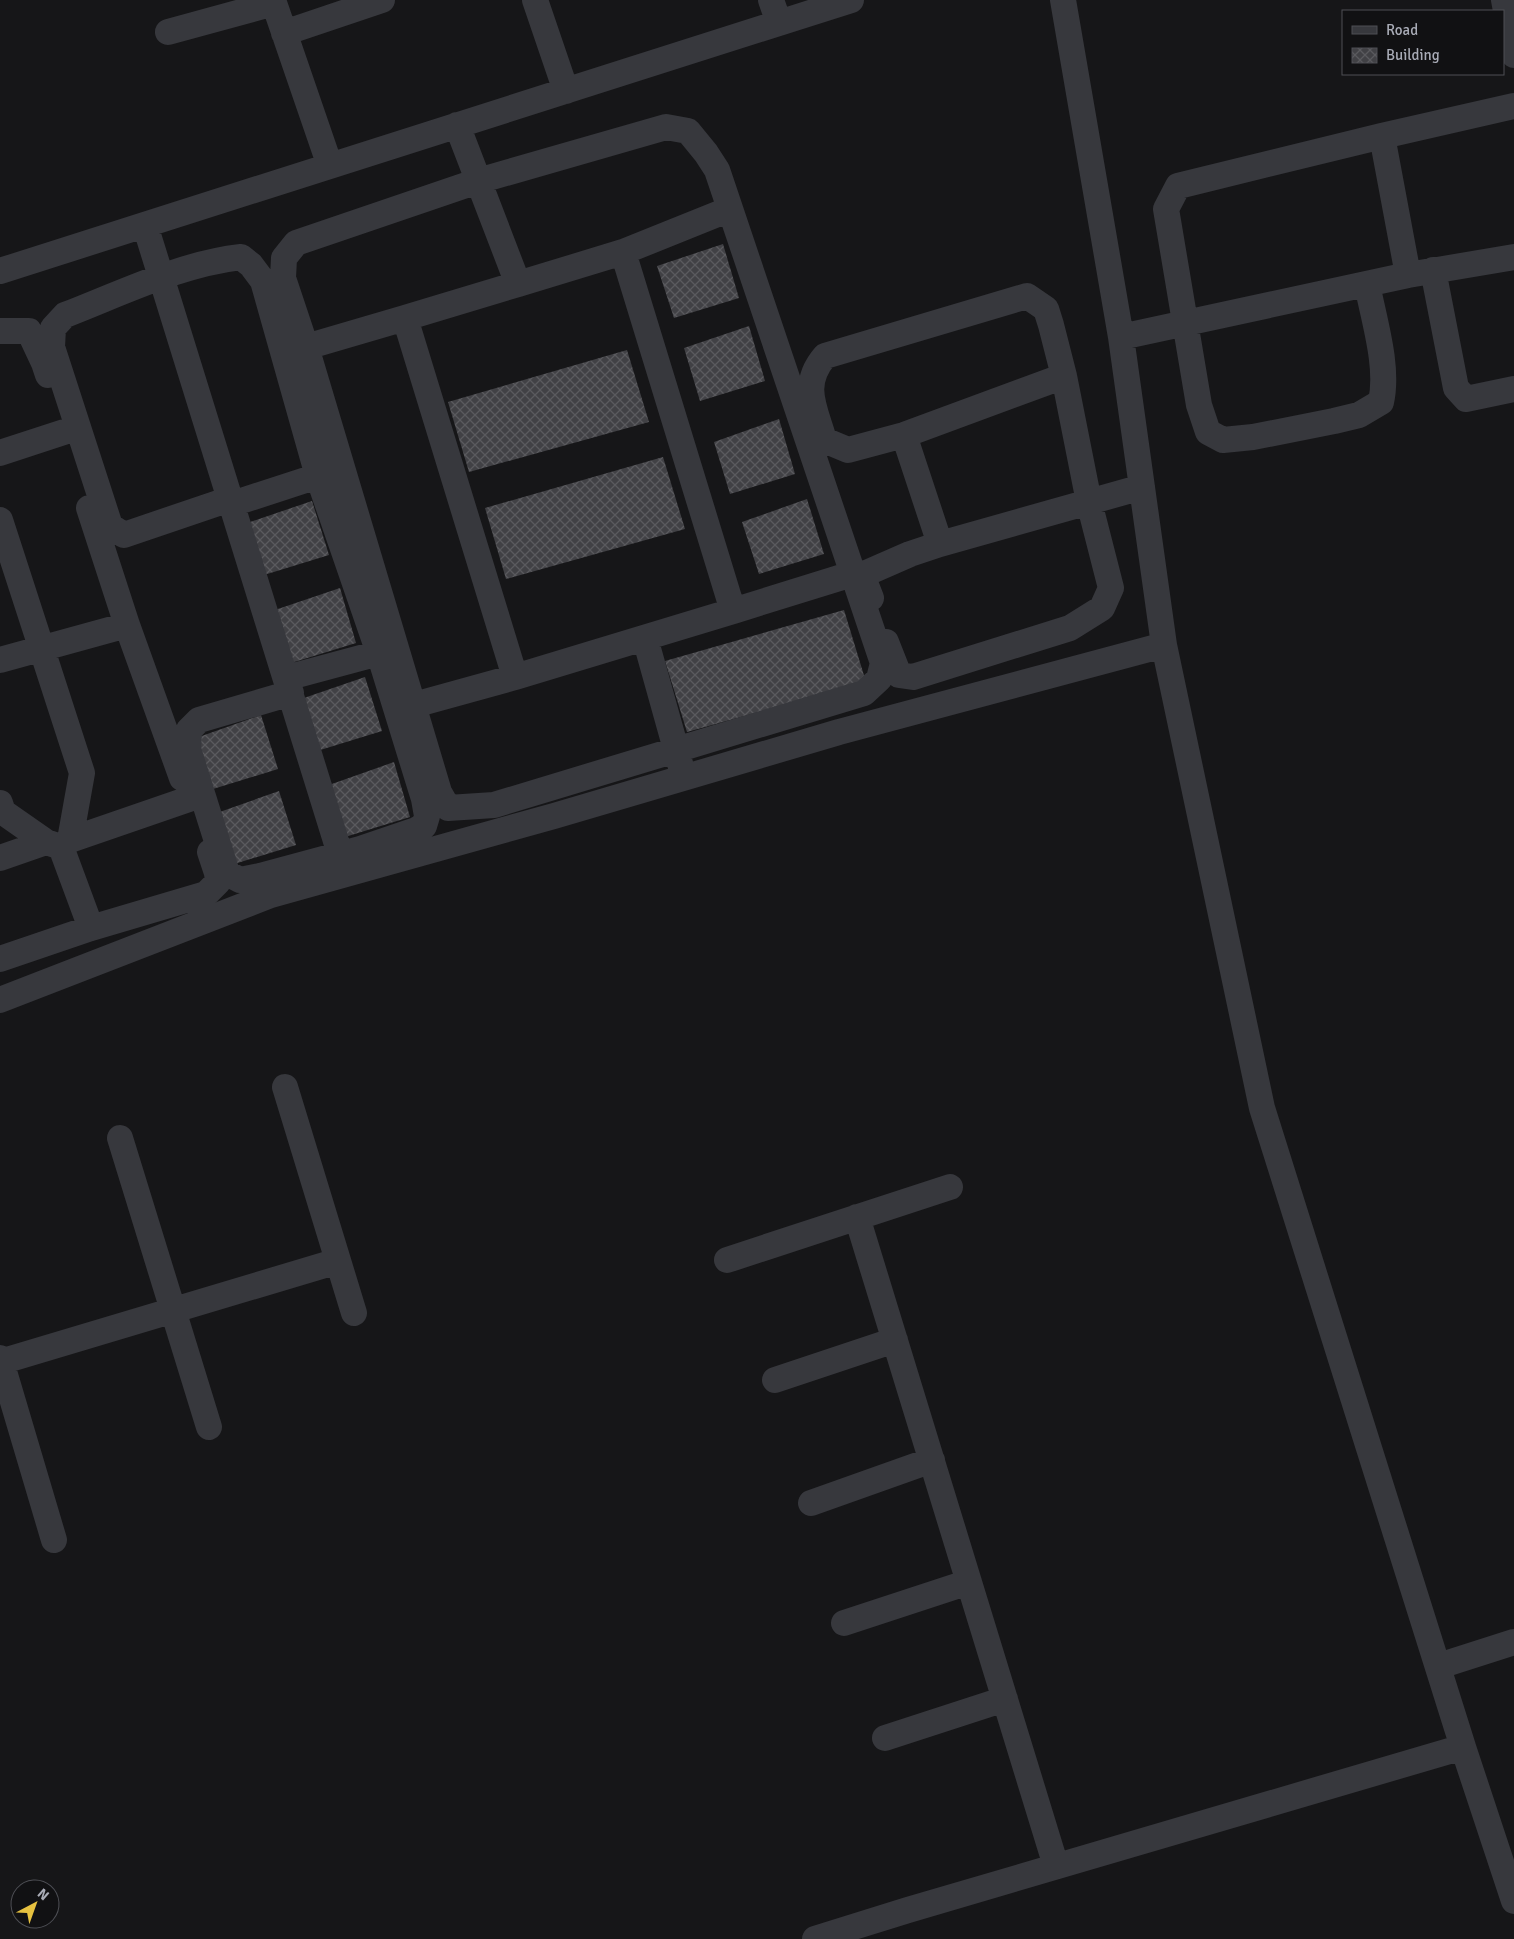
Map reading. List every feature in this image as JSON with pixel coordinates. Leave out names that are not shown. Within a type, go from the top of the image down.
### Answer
[{"type":"street","points":[[284,32],[382,0]]},
{"type":"street","points":[[535,0],[566,90]]},
{"type":"street","points":[[0,271],[566,90],[775,11],[852,0]]},
{"type":"street","points":[[1063,0],[1121,337],[1164,645],[1262,1108],[1463,1747],[1507,1860],[1514,1901]]},
{"type":"street","points":[[1504,0],[1514,55]]},
{"type":"street","points":[[168,32],[274,1],[330,166]]},
{"type":"street","points":[[1367,284],[1382,360],[1384,388],[1381,402],[1358,415],[1253,437],[1222,440],[1208,432],[1200,405],[1166,209],[1178,186],[1514,106]]},
{"type":"street","points":[[457,125],[518,284]]},
{"type":"street","points":[[666,127],[688,131],[706,152],[717,170],[883,663],[879,680],[864,693],[494,805],[448,808],[440,792],[306,347],[283,278],[284,258],[296,243],[478,181],[666,127]]},
{"type":"street","points":[[1382,136],[1420,272],[1456,388],[1466,399],[1514,389]]},
{"type":"street","points":[[306,347],[623,252],[730,209]]},
{"type":"street","points":[[145,225],[340,854]]},
{"type":"street","points":[[623,252],[733,611]]},
{"type":"street","points":[[318,476],[124,535],[110,526],[52,346],[53,328],[65,315],[161,278],[226,258],[241,257],[263,281],[318,476],[379,653],[424,799],[426,816],[424,826],[416,830],[340,854],[240,880],[227,873],[188,750],[190,730],[199,720],[288,685],[379,653]]},
{"type":"street","points":[[1121,337],[1420,272],[1514,257]]},
{"type":"street","points":[[1064,376],[904,435],[848,450],[824,440],[810,388],[816,367],[825,356],[1027,296],[1046,309],[1064,376],[1089,502],[1111,588],[1102,608],[1070,628],[913,677],[899,675],[862,575],[910,554],[940,544],[1089,502],[1142,487]]},
{"type":"street","points":[[405,318],[516,677]]},
{"type":"street","points":[[0,331],[29,331],[44,363],[64,432],[127,625],[189,799],[218,873],[218,882],[206,894],[91,928],[0,959]]},
{"type":"street","points":[[0,453],[64,432]]},
{"type":"street","points":[[904,435],[940,544]]},
{"type":"street","points":[[0,520],[82,773],[59,843],[91,928]]},
{"type":"street","points":[[414,705],[516,677],[852,574]]},
{"type":"street","points":[[0,660],[127,625]]},
{"type":"street","points":[[645,638],[684,777]]},
{"type":"street","points":[[0,1000],[272,895],[839,732],[1164,645]]},
{"type":"street","points":[[0,858],[59,843],[189,799]]},
{"type":"street","points":[[0,804],[3,812],[59,843]]},
{"type":"street","points":[[285,1086],[354,1313]]},
{"type":"street","points":[[120,1138],[209,1427]]},
{"type":"street","points":[[727,1260],[950,1187]]},
{"type":"street","points":[[857,1217],[1056,1866]]},
{"type":"street","points":[[54,1540],[1,1361],[338,1261]]},
{"type":"street","points":[[775,1380],[895,1340]]},
{"type":"street","points":[[811,1503],[932,1460]]},
{"type":"street","points":[[844,1623],[969,1582]]},
{"type":"street","points":[[1438,1666],[1514,1642]]},
{"type":"street","points":[[885,1738],[1005,1699]]},
{"type":"street","points":[[815,1939],[1056,1866],[1463,1747]]},
{"type":"building","points":[[723,244],[739,298],[674,318],[657,266]]},
{"type":"building","points":[[749,326],[765,381],[700,401],[684,348]]},
{"type":"building","points":[[627,350],[649,422],[469,472],[448,402]]},
{"type":"building","points":[[779,419],[795,474],[730,494],[714,442]]},
{"type":"building","points":[[663,457],[685,529],[506,579],[485,508]]},
{"type":"building","points":[[807,499],[824,554],[759,574],[742,522]]},
{"type":"building","points":[[312,501],[329,555],[264,575],[247,523]]},
{"type":"building","points":[[340,588],[356,643],[291,663],[275,610]]},
{"type":"building","points":[[844,610],[866,682],[687,732],[665,661]]},
{"type":"building","points":[[365,677],[382,731],[317,751],[301,699]]},
{"type":"building","points":[[261,715],[278,769],[213,789],[196,738]]},
{"type":"building","points":[[394,762],[410,817],[345,837],[329,785]]},
{"type":"building","points":[[279,791],[296,845],[231,865],[214,814]]}]
